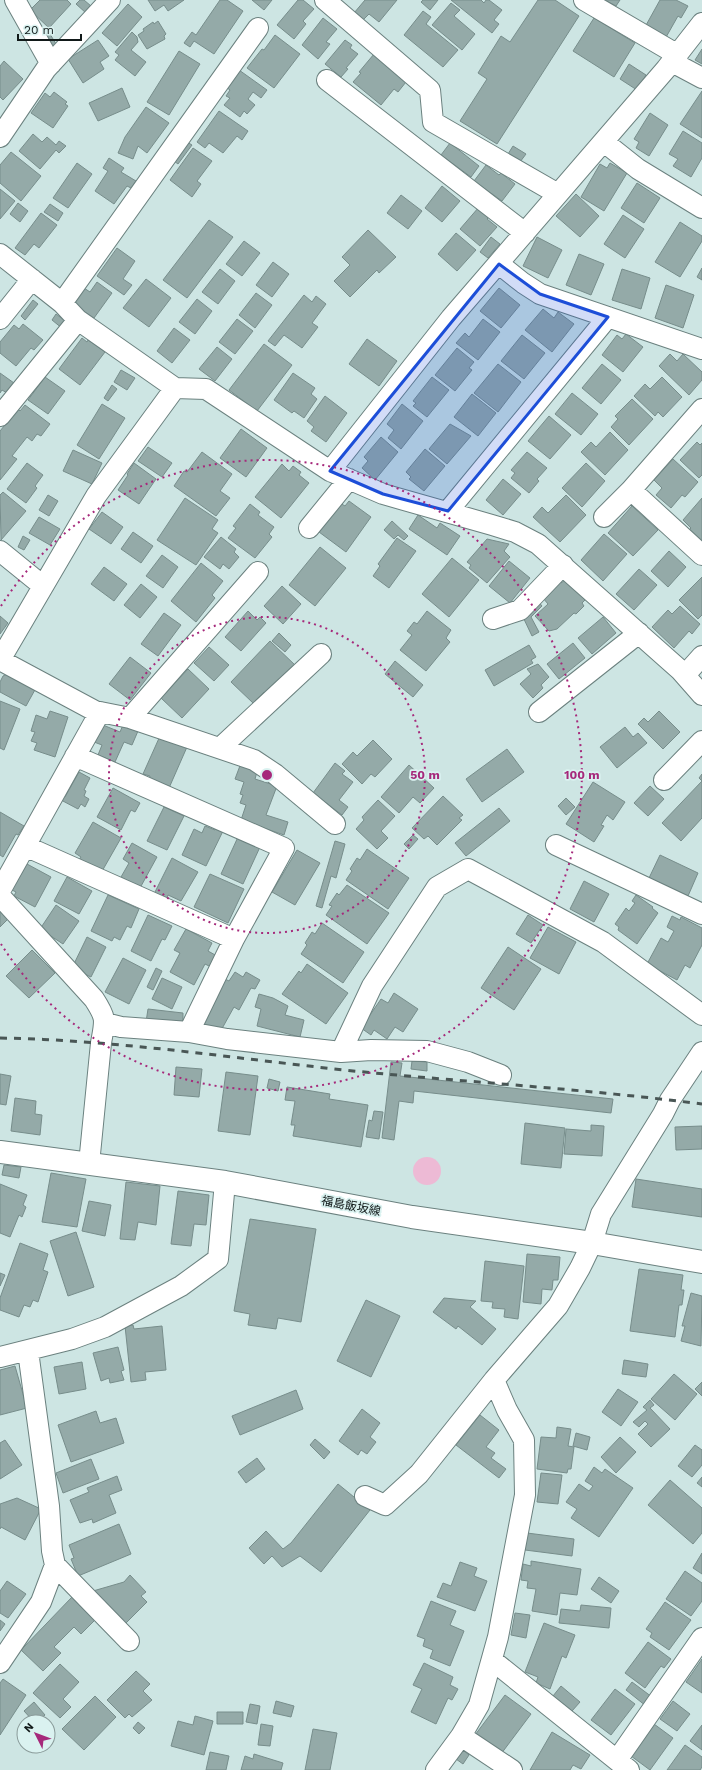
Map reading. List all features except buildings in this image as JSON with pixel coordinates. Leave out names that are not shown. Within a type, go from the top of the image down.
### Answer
[{"type":"main road","name":"福島飯坂線","points":[[0,1152],[225,1182],[412,1217],[592,1243],[702,1262]]},
{"type":"street","points":[[15,0],[51,64]]},
{"type":"street","points":[[0,137],[6,115],[110,0]]},
{"type":"street","points":[[325,0],[430,90],[434,122],[558,194]]},
{"type":"street","points":[[584,0],[702,78]]},
{"type":"street","points":[[330,471],[451,318],[675,59],[702,23]]},
{"type":"street","points":[[62,303],[258,28]]},
{"type":"street","points":[[327,80],[525,233]]},
{"type":"street","points":[[604,142],[638,169],[702,208]]},
{"type":"street","points":[[0,254],[62,303],[78,320],[175,388],[206,389],[330,471],[383,494],[448,511],[515,532],[538,544],[685,675],[702,695]]},
{"type":"street","points":[[499,264],[540,294],[702,350]]},
{"type":"street","points":[[0,319],[32,280]]},
{"type":"street","points":[[448,511],[608,317]]},
{"type":"street","points":[[0,416],[78,320]]},
{"type":"street","points":[[175,388],[96,496],[0,660],[95,712],[130,718],[254,760],[275,774],[335,824]]},
{"type":"street","points":[[604,517],[631,490],[702,409]]},
{"type":"street","points":[[310,528],[349,479]]},
{"type":"street","points":[[631,490],[702,555]]},
{"type":"street","points":[[0,551],[43,586]]},
{"type":"street","points":[[493,619],[520,610],[562,565]]},
{"type":"street","points":[[130,718],[258,572]]},
{"type":"street","points":[[538,712],[639,633]]},
{"type":"street","points":[[220,748],[321,654]]},
{"type":"street","points":[[685,675],[702,656]]},
{"type":"street","points":[[0,891],[100,712]]},
{"type":"street","points":[[664,780],[702,741]]},
{"type":"street","points":[[75,756],[284,848],[234,939],[189,1032]]},
{"type":"street","points":[[556,844],[702,914]]},
{"type":"street","points":[[25,846],[234,939]]},
{"type":"street","points":[[341,1052],[372,986],[438,887],[468,869],[603,942],[702,1015]]},
{"type":"street","points":[[0,896],[94,999],[104,1014],[105,1023],[101,1043],[89,1164]]},
{"type":"street","points":[[105,1023],[121,1027],[189,1032],[235,1040],[341,1052],[371,1050],[427,1051],[468,1062],[501,1075]]},
{"type":"street","points":[[365,1496],[385,1505],[419,1474],[494,1380],[558,1306],[580,1268],[592,1243],[601,1214],[663,1114],[670,1100],[702,1052]]},
{"type":"street","points":[[0,1357],[72,1339],[105,1326],[182,1286],[209,1267],[218,1259],[225,1182]]},
{"type":"street","points":[[28,1351],[49,1506],[52,1552],[55,1564],[129,1641]]},
{"type":"street","points":[[436,1770],[461,1736],[479,1705],[492,1660],[525,1495],[524,1440],[507,1410],[494,1380]]},
{"type":"street","points":[[0,1663],[41,1602],[55,1564]]},
{"type":"street","points":[[492,1660],[623,1765],[702,1638]]},
{"type":"street","points":[[461,1736],[512,1770]]},
{"type":"highlighted area","points":[[499,264],[540,294],[608,317],[448,511],[383,494],[330,471]]},
{"type":"shaded area","points":[[427,1157],[437,1161],[441,1171],[437,1181],[427,1185],[417,1181],[413,1171],[417,1161]]},
{"type":"railway","points":[[0,1038],[140,1047],[374,1073],[579,1091],[702,1104]]}]
